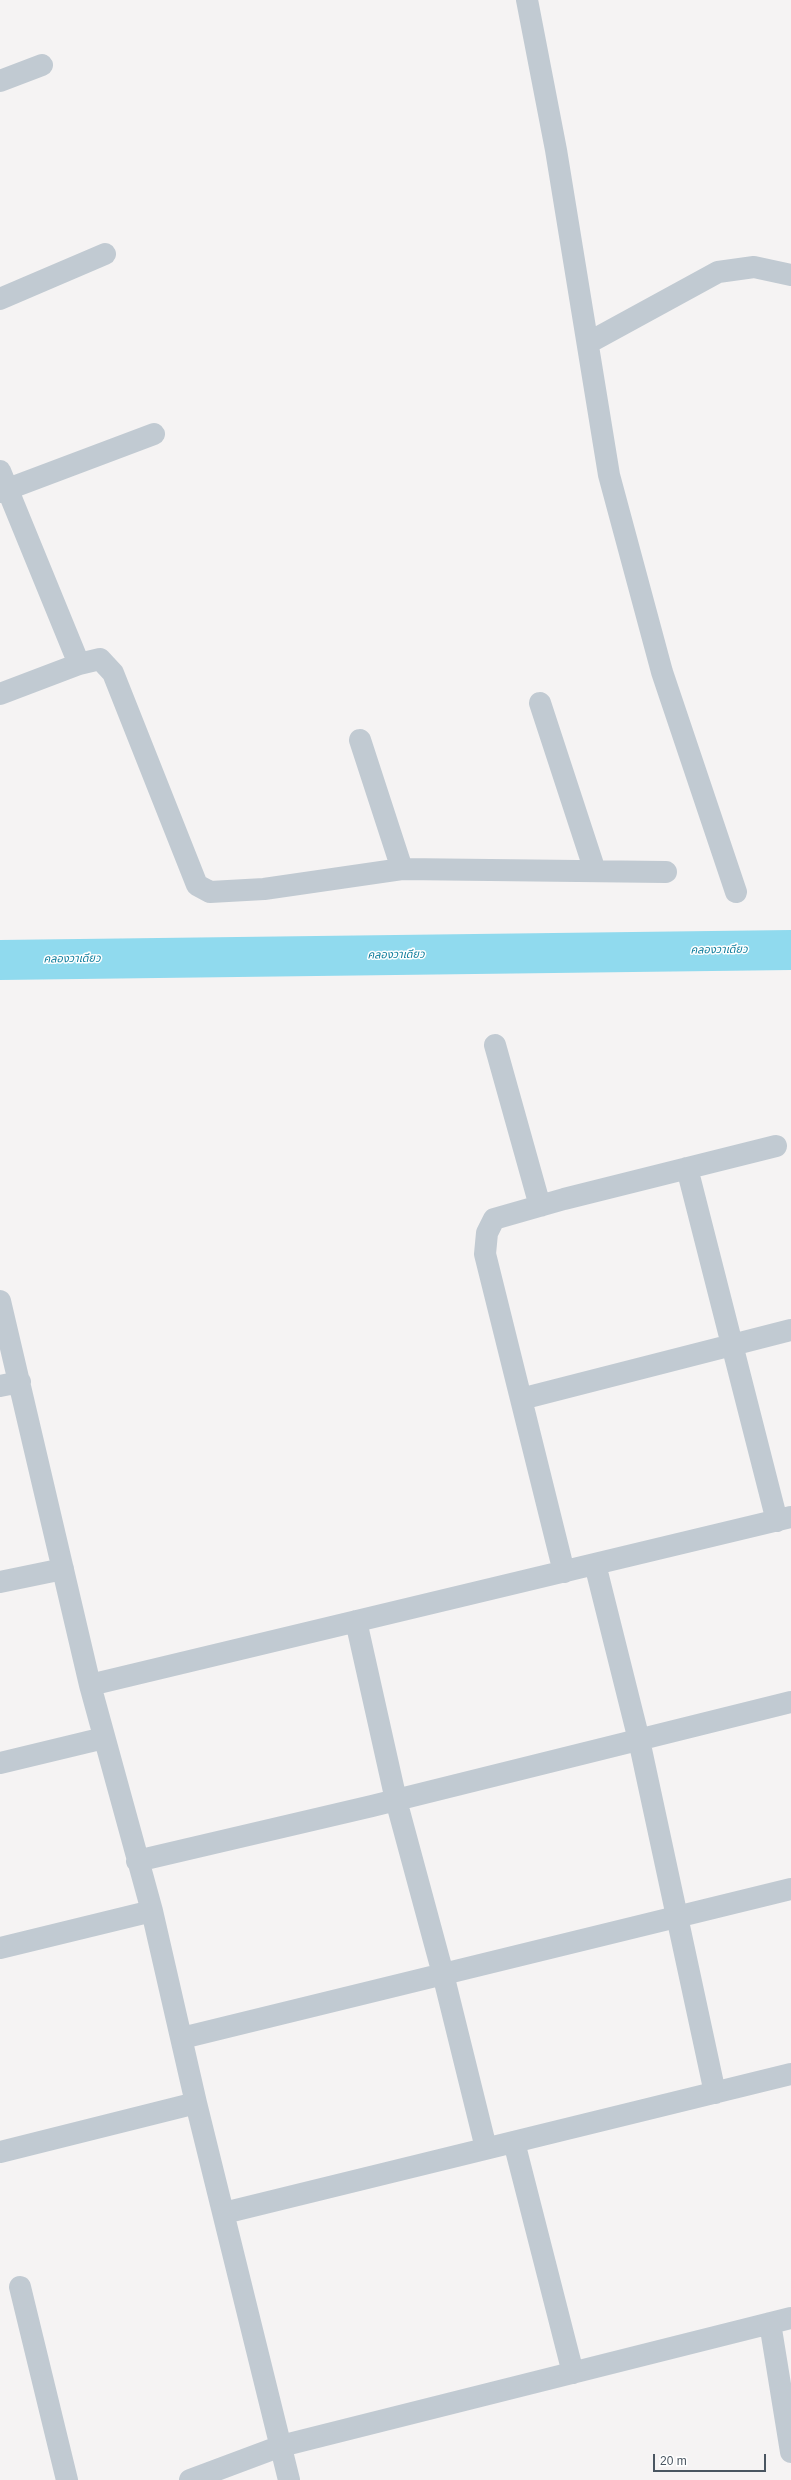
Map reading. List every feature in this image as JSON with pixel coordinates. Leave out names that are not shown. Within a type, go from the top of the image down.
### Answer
[{"type":"street","points":[[527,0],[556,150],[608,474],[662,672],[736,892]]},
{"type":"street","points":[[0,81],[42,65]]},
{"type":"street","points":[[0,298],[105,254]]},
{"type":"street","points":[[588,343],[718,272],[754,267],[791,275]]},
{"type":"street","points":[[79,664],[2,484],[154,434]]},
{"type":"street","points":[[0,694],[79,664],[100,659],[113,673],[197,885],[210,892],[264,889],[402,869],[666,872]]},
{"type":"street","points":[[540,703],[595,871]]},
{"type":"street","points":[[360,740],[402,869]]},
{"type":"street","points":[[495,1045],[540,1206]]},
{"type":"street","points":[[564,1572],[485,1254],[487,1233],[494,1219],[776,1146]]},
{"type":"street","points":[[90,1685],[784,1519],[733,1345],[687,1168]]},
{"type":"street","points":[[0,1301],[10,1384],[63,1569],[90,1685],[137,1861],[152,1911],[196,2103],[289,2480]]},
{"type":"street","points":[[521,1399],[791,1330]]},
{"type":"street","points":[[595,1564],[639,1740],[714,2093]]},
{"type":"street","points":[[0,1582],[63,1569]]},
{"type":"street","points":[[356,1621],[396,1800],[443,1974],[486,2148]]},
{"type":"street","points":[[137,1861],[396,1800],[791,1702]]},
{"type":"street","points":[[0,1763],[104,1738]]},
{"type":"street","points":[[182,2038],[791,1889]]},
{"type":"street","points":[[0,1948],[152,1911]]},
{"type":"street","points":[[224,2213],[791,2074]]},
{"type":"street","points":[[0,2152],[196,2103]]},
{"type":"street","points":[[514,2142],[573,2373]]},
{"type":"street","points":[[20,2287],[67,2480]]},
{"type":"street","points":[[190,2480],[281,2446],[791,2318]]},
{"type":"street","points":[[770,2323],[791,2452]]},
{"type":"waterway","name":"คลองวาเดียว","points":[[0,960],[791,950]]}]
